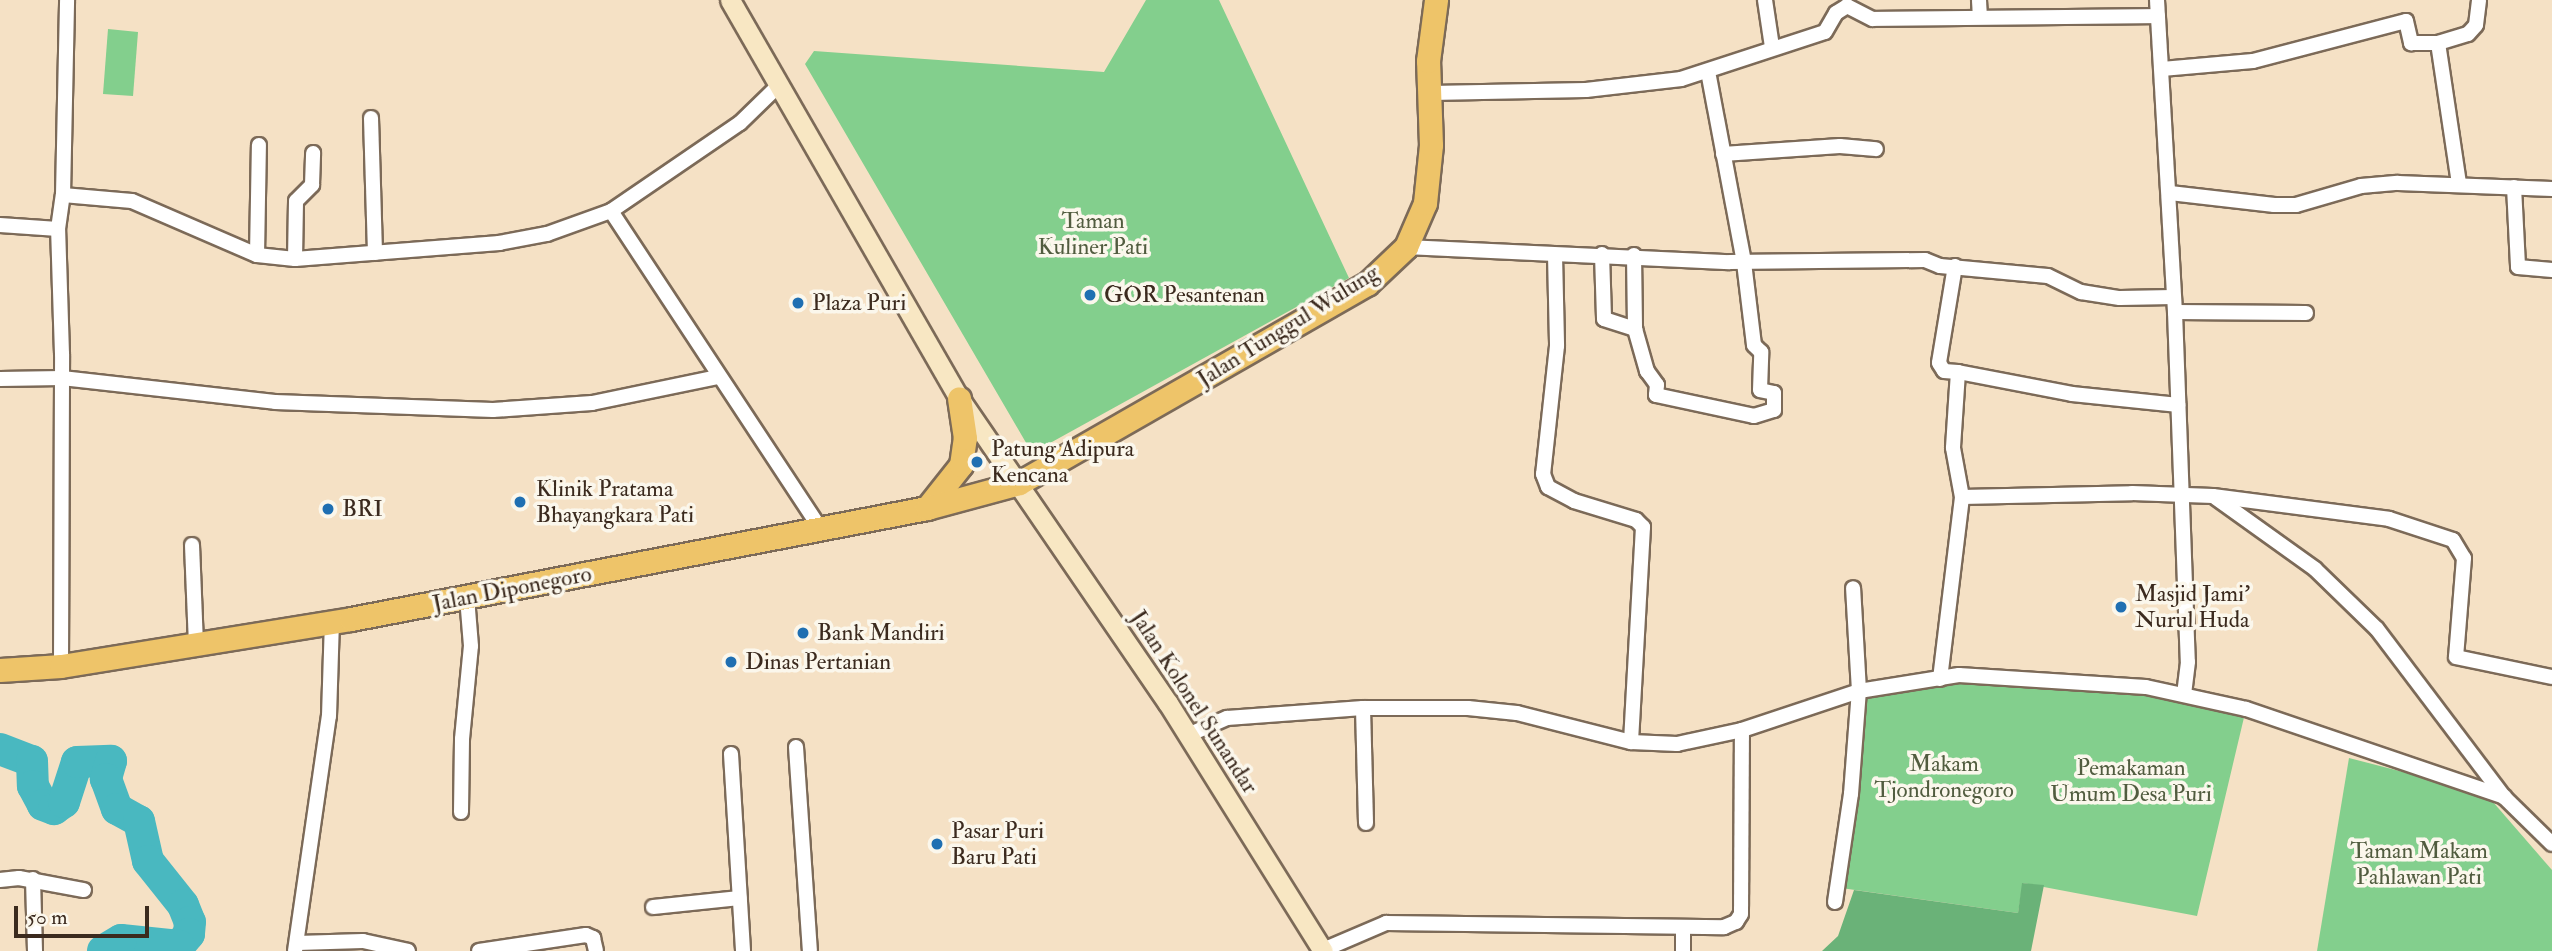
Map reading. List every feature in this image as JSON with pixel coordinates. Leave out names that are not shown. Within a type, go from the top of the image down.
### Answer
[{"type":"main road","name":"Jalan Kolonel Sunandar","points":[[730,0],[777,87],[959,398],[1188,735],[1323,951]]},
{"type":"main road","name":"Jalan Tunggul Wulung","points":[[1019,483],[1367,284],[1406,247],[1425,203],[1431,93],[1429,34],[1436,0]]},
{"type":"main road","points":[[927,508],[961,465],[965,439],[959,398]]},
{"type":"main road","name":"Jalan Diponegoro","points":[[0,670],[61,666],[332,622],[927,508],[1019,483]]},
{"type":"street","points":[[61,666],[62,379],[58,229],[64,195],[67,0]]},
{"type":"street","points":[[1765,0],[1772,47]]},
{"type":"street","points":[[1979,0],[1980,17]]},
{"type":"street","points":[[2157,0],[2170,193],[2188,662],[2184,695]]},
{"type":"street","points":[[2162,69],[2253,61],[2406,21],[2411,43],[2438,43],[2468,34],[2476,25],[2479,0]]},
{"type":"street","points":[[1431,93],[1586,90],[1708,71],[1772,47],[1825,32],[1836,13],[1847,3],[1874,19],[2158,16]]},
{"type":"street","points":[[2438,43],[2459,184]]},
{"type":"street","points":[[1634,254],[1635,329],[1647,371],[1657,385],[1656,396],[1755,416],[1774,410],[1774,393],[1760,390],[1761,352],[1754,345],[1744,262],[1708,71]]},
{"type":"street","points":[[64,195],[132,201],[257,255],[295,259],[547,234],[611,211],[740,123],[777,87]]},
{"type":"street","points":[[370,118],[375,253]]},
{"type":"street","points":[[257,255],[259,145]]},
{"type":"street","points":[[1723,154],[1840,146],[1876,149]]},
{"type":"street","points":[[295,259],[296,201],[312,185],[313,153]]},
{"type":"street","points":[[2170,193],[2296,205],[2361,186],[2459,184],[2552,189]]},
{"type":"street","points":[[2514,187],[2518,267],[2552,270]]},
{"type":"street","points":[[611,211],[718,377],[821,529]]},
{"type":"street","points":[[0,225],[58,229]]},
{"type":"street","points":[[1406,247],[1555,255],[1634,254],[1744,262],[1869,257],[2048,276],[2081,292],[2120,298],[2306,313]]},
{"type":"street","points":[[1602,254],[1604,319],[1635,329]]},
{"type":"street","points":[[1555,255],[1557,346],[1543,474],[1548,487],[1574,501],[1636,520],[1643,527],[1630,742]]},
{"type":"street","points":[[1955,266],[1939,363],[1944,371],[2072,394],[2178,405]]},
{"type":"street","points":[[1940,679],[1962,498],[1953,448],[1958,372]]},
{"type":"street","points":[[0,379],[62,379],[275,402],[493,410],[592,403],[718,377]]},
{"type":"street","points":[[1962,498],[2213,496],[2389,519],[2454,540],[2464,558],[2456,657],[2552,677]]},
{"type":"street","points":[[2213,496],[2315,569],[2377,629],[2504,797],[2552,844]]},
{"type":"street","points":[[192,545],[196,644]]},
{"type":"street","points":[[1835,902],[1851,794],[1859,691],[1853,588]]},
{"type":"street","points":[[461,812],[462,739],[471,646],[467,597]]},
{"type":"street","points":[[332,622],[329,716],[296,947],[362,941],[408,951]]},
{"type":"street","points":[[1188,735],[1227,718],[1363,708],[1468,708],[1517,713],[1630,742],[1676,744],[1742,730],[1859,691],[1959,675],[2146,687],[2184,695],[2246,709],[2504,797]]},
{"type":"street","points":[[1363,708],[1366,823]]},
{"type":"street","points":[[1323,951],[1386,923],[1724,927],[1741,914],[1742,730]]},
{"type":"street","points":[[796,747],[810,951]]},
{"type":"street","points":[[731,754],[743,951]]},
{"type":"street","points":[[0,880],[33,879],[84,890]]},
{"type":"street","points":[[33,879],[35,951]]},
{"type":"street","points":[[653,906],[740,898]]},
{"type":"street","points":[[1682,951],[1683,927]]},
{"type":"street","points":[[479,951],[586,935],[593,938],[596,951]]},
{"type":"green space","name":"Taman Kuliner Pati","points":[[1146,0],[1219,0],[1349,278],[1032,453],[805,64],[814,51],[1104,72]]},
{"type":"green space","points":[[108,29],[138,32],[133,96],[103,94]]},
{"type":"green space","points":[[1940,679],[2146,687],[2246,709],[2197,916],[2023,883],[2018,913],[1841,888],[1859,691]]},
{"type":"green space","name":"Taman Makam Pahlawan Pati","points":[[2349,758],[2450,784],[2493,802],[2552,870],[2552,951],[2317,951]]},
{"type":"green space","points":[[2022,883],[2044,885],[2031,951],[1822,951],[1838,936],[1854,890],[2018,913]]},
{"type":"waterway","points":[[0,749],[32,761],[33,786],[43,805],[54,809],[64,802],[77,762],[111,761],[106,779],[117,809],[139,821],[148,861],[183,905],[190,922],[189,934],[179,946],[121,940],[103,951]]},
{"type":"place","name":"GOR Pesantenan","points":[[1090,295]]},
{"type":"place","name":"Plaza Puri","points":[[798,303]]},
{"type":"place","name":"Patung Adipura Kencana","points":[[977,462]]},
{"type":"place","name":"Klinik Pratama Bhayangkara Pati","points":[[520,502]]},
{"type":"place","name":"BRI","points":[[328,509]]},
{"type":"place","name":"Masjid Jami' Nurul Huda","points":[[2121,607]]},
{"type":"place","name":"Bank Mandiri","points":[[803,633]]},
{"type":"place","name":"Dinas Pertanian","points":[[731,662]]},
{"type":"place","name":"Pasar Puri Baru Pati","points":[[937,844]]},
{"type":"park label","name":"Makam Tjondronegoro","points":[[1944,777]]},
{"type":"park label","name":"Pemakaman Umum Desa Puri","points":[[2131,781]]}]
